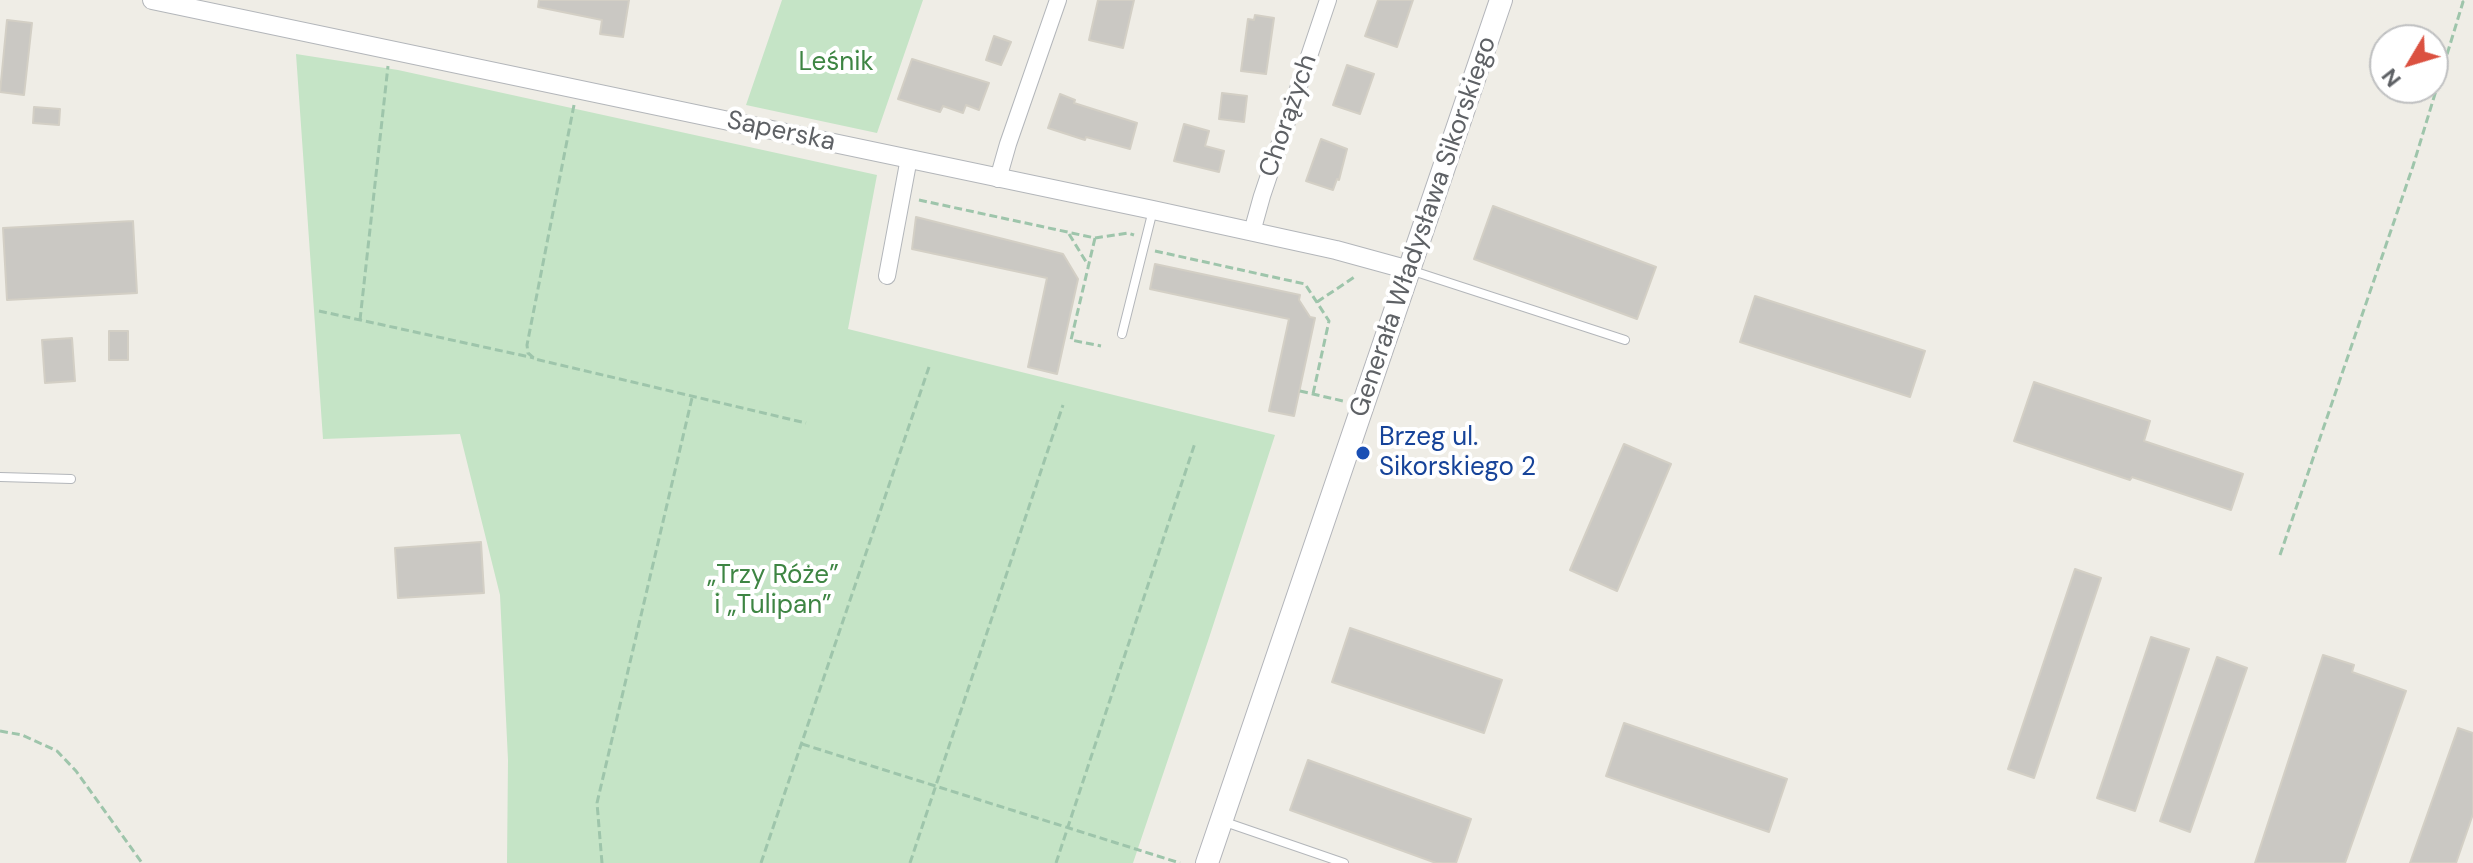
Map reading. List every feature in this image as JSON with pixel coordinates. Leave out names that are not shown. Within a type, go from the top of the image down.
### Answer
[{"type":"main road","name":"Generała Władysława Sikorskiego","points":[[1207,863],[1501,0]]},
{"type":"street","name":"Saperska","points":[[152,0],[1153,210],[1336,250],[1409,270]]},
{"type":"street","points":[[998,179],[1058,0]]},
{"type":"street","name":"Chorążych","points":[[1252,232],[1328,0]]},
{"type":"street","points":[[887,276],[909,158]]},
{"type":"lane","points":[[1122,334],[1153,210]]},
{"type":"lane","points":[[1409,270],[1625,340]]},
{"type":"lane","points":[[0,477],[71,479]]},
{"type":"lane","points":[[1222,821],[1344,863]]},
{"type":"path","points":[[2280,555],[2413,166],[2463,1]]},
{"type":"path","points":[[360,320],[390,50]]},
{"type":"path","points":[[535,359],[528,353],[527,345],[577,90]]},
{"type":"path","points":[[902,196],[1095,238],[1128,233],[1146,238]]},
{"type":"path","points":[[1068,233],[1088,265]]},
{"type":"path","points":[[1095,238],[1071,340],[1101,346]]},
{"type":"path","points":[[1144,248],[1305,284],[1329,321],[1313,394]]},
{"type":"path","points":[[1317,302],[1356,276]]},
{"type":"path","points":[[319,311],[806,423]]},
{"type":"path","points":[[761,863],[929,367]]},
{"type":"path","points":[[1300,391],[1344,402]]},
{"type":"path","points":[[602,863],[597,803],[692,398]]},
{"type":"path","points":[[910,863],[1063,405]]},
{"type":"path","points":[[1056,863],[1195,443]]},
{"type":"path","points":[[0,731],[22,735],[57,751],[76,771],[142,863]]},
{"type":"path","points":[[801,744],[1180,863]]},
{"type":"green space","name":"Leśnik","points":[[782,0],[923,0],[877,133],[746,105]]},
{"type":"green space","name":"„Trzy Róże” i „Tulipan”","points":[[296,54],[398,70],[877,175],[848,329],[1275,435],[1133,863],[507,863],[508,760],[500,595],[460,434],[323,439]]},
{"type":"building","points":[[539,0],[629,0],[623,37],[600,34],[602,20],[538,7]]},
{"type":"building","points":[[1098,0],[1134,0],[1123,48],[1089,40]]},
{"type":"building","points":[[1378,0],[1413,0],[1397,47],[1365,36]]},
{"type":"building","points":[[1255,15],[1274,18],[1266,74],[1241,71],[1248,19],[1254,20]]},
{"type":"building","points":[[7,20],[32,23],[24,95],[0,92]]},
{"type":"building","points":[[994,36],[1011,42],[1001,65],[986,60]]},
{"type":"building","points":[[912,59],[989,83],[979,110],[966,105],[963,113],[943,106],[940,112],[898,99]]},
{"type":"building","points":[[1347,65],[1374,74],[1360,114],[1333,105]]},
{"type":"building","points":[[1222,93],[1247,96],[1244,122],[1219,119]]},
{"type":"building","points":[[1060,94],[1075,100],[1074,103],[1137,123],[1130,149],[1086,137],[1085,140],[1048,128]]},
{"type":"building","points":[[34,107],[60,109],[59,125],[33,123]]},
{"type":"building","points":[[1184,124],[1209,131],[1205,146],[1224,151],[1219,172],[1174,161]]},
{"type":"building","points":[[1321,139],[1347,149],[1339,180],[1333,190],[1306,181]]},
{"type":"building","points":[[1493,206],[1656,267],[1637,319],[1474,259]]},
{"type":"building","points":[[916,217],[1063,254],[1078,279],[1057,374],[1028,367],[1047,278],[912,249]]},
{"type":"building","points":[[133,221],[137,293],[7,300],[3,228]]},
{"type":"building","points":[[1155,264],[1300,295],[1299,300],[1310,317],[1315,318],[1294,416],[1269,411],[1289,319],[1150,289]]},
{"type":"building","points":[[1755,296],[1925,351],[1910,397],[1740,342]]},
{"type":"building","points":[[109,331],[128,331],[128,360],[109,360]]},
{"type":"building","points":[[72,338],[75,381],[45,383],[42,340]]},
{"type":"building","points":[[2034,382],[2150,421],[2144,441],[2243,474],[2231,510],[2014,441]]},
{"type":"building","points":[[1624,444],[1671,464],[1617,591],[1570,570]]},
{"type":"building","points":[[481,542],[484,593],[398,598],[395,548]]},
{"type":"building","points":[[2075,569],[2101,578],[2034,778],[2008,769]]},
{"type":"building","points":[[1350,628],[1502,680],[1484,733],[1332,682]]},
{"type":"building","points":[[2151,637],[2189,649],[2135,811],[2097,798]]},
{"type":"building","points":[[2323,655],[2354,665],[2352,672],[2406,691],[2345,863],[2255,863]]},
{"type":"building","points":[[2217,657],[2247,668],[2190,832],[2160,821]]},
{"type":"building","points":[[1624,723],[1787,779],[1769,832],[1606,776]]},
{"type":"building","points":[[2458,728],[2473,733],[2473,814],[2456,863],[2410,863]]},
{"type":"building","points":[[1308,760],[1471,819],[1456,863],[1436,863],[1290,810]]},
{"type":"place","name":"Brzeg ul. Sikorskiego 2","points":[[1363,453]]}]
